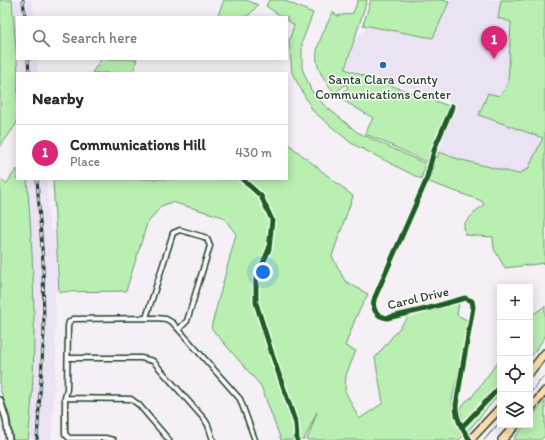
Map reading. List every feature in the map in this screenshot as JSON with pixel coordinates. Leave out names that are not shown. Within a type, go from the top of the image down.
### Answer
[{"type":"highway","points":[[533,368],[545,353]]},
{"type":"highway","points":[[533,405],[545,391]]},
{"type":"highway","points":[[470,440],[497,411]]},
{"type":"highway","points":[[502,440],[513,428]]},
{"type":"street","name":"Carol Drive","points":[[452,106],[435,147],[426,182],[375,297],[373,306],[377,314],[387,318],[465,298],[472,301],[473,307],[456,405],[460,422],[470,440]]},
{"type":"street","points":[[146,318],[173,233],[180,230],[207,239],[210,246],[187,321],[180,329]]},
{"type":"street","points":[[113,440],[105,438],[66,437],[64,430],[68,358],[68,326],[72,319],[146,318],[166,319],[173,323],[180,329],[240,399],[255,440]]},
{"type":"street","points":[[68,358],[141,358],[153,361],[205,420],[213,440]]},
{"type":"street","points":[[65,398],[131,399],[139,405],[169,440]]},
{"type":"street","points":[[0,400],[6,419],[9,440]]},
{"type":"shaded area","points":[[13,0],[32,0],[34,16],[16,16],[16,41]]},
{"type":"shaded area","points":[[446,0],[501,0],[498,18],[511,22],[508,83],[502,93],[480,115],[543,138],[528,169],[518,175],[458,159],[439,152],[455,106],[446,99],[346,68],[357,37],[364,32],[366,26],[433,38],[450,2]]},
{"type":"shaded area","points":[[17,60],[37,60],[38,72],[18,72]]},
{"type":"shaded area","points":[[27,180],[46,180],[50,232],[54,232],[57,285],[55,294],[56,362],[51,440],[28,440],[32,386],[34,299]]},
{"type":"green space","points":[[0,0],[12,0],[18,72],[16,72],[16,124],[0,147]]},
{"type":"green space","points":[[224,0],[246,0],[258,5],[247,16],[217,16]]},
{"type":"green space","points":[[269,0],[283,0],[313,13],[302,42],[302,68],[311,90],[324,105],[357,132],[426,164],[421,179],[351,143],[313,111],[292,73],[289,41],[294,25],[288,21],[288,16],[281,16],[266,6]]},
{"type":"green space","points":[[358,0],[367,0],[345,69],[449,106],[427,162],[365,134],[373,118],[346,102],[339,96],[348,87],[346,84],[335,93],[320,72],[317,63],[317,54],[322,35],[333,12],[337,16],[353,13]]},
{"type":"green space","points":[[371,0],[443,0],[449,2],[433,38],[363,25]]},
{"type":"green space","points":[[501,0],[545,0],[545,263],[505,268],[494,249],[493,237],[465,235],[464,224],[484,205],[482,201],[429,182],[439,152],[458,159],[518,174],[528,169],[543,138],[479,115],[488,93],[499,96],[508,83],[511,22],[498,18]]},
{"type":"green space","points":[[100,60],[137,60],[133,72],[93,72]]},
{"type":"green space","points":[[288,144],[353,196],[332,256],[345,281],[368,294],[356,317],[345,346],[356,351],[346,375],[345,391],[359,419],[383,403],[375,358],[409,316],[436,310],[459,302],[457,315],[469,321],[452,400],[455,419],[463,436],[459,440],[307,440],[317,412],[304,440],[281,440],[261,386],[211,328],[236,234],[223,217],[172,202],[161,206],[147,224],[126,291],[59,292],[53,180],[288,180]]},
{"type":"green space","points":[[16,170],[16,180],[27,180],[32,244],[34,310],[33,375],[28,440],[13,440],[10,417],[0,389],[0,181],[1,180],[6,184]]},
{"type":"green space","points":[[545,306],[545,337],[533,354],[533,315]]},
{"type":"green space","points":[[497,363],[497,397],[468,431],[460,410],[466,401],[471,398]]},
{"type":"green space","points":[[545,401],[545,436],[540,440],[513,440],[523,428],[533,428],[533,415]]},
{"type":"tram line","points":[[531,392],[545,375]]},
{"type":"tram line","points":[[484,440],[497,425]]},
{"type":"railway","points":[[23,0],[25,16]]},
{"type":"railway","points":[[28,60],[29,72]]},
{"type":"railway","points":[[37,180],[43,262],[44,331],[37,440]]},
{"type":"cycle path","points":[[452,106],[435,147],[426,181],[375,297],[374,308],[377,313],[387,318],[465,298],[472,301],[473,307],[456,405],[460,424],[470,440]]},
{"type":"cycle path","points":[[243,180],[261,196],[272,220],[269,249],[256,279],[256,303],[296,424],[297,440]]},
{"type":"cycle path","points":[[462,427],[497,390]]},
{"type":"place","name":"Communications Hill","points":[[494,59]]},
{"type":"place","name":"Santa Clara County Communications Center","points":[[383,65]]}]
